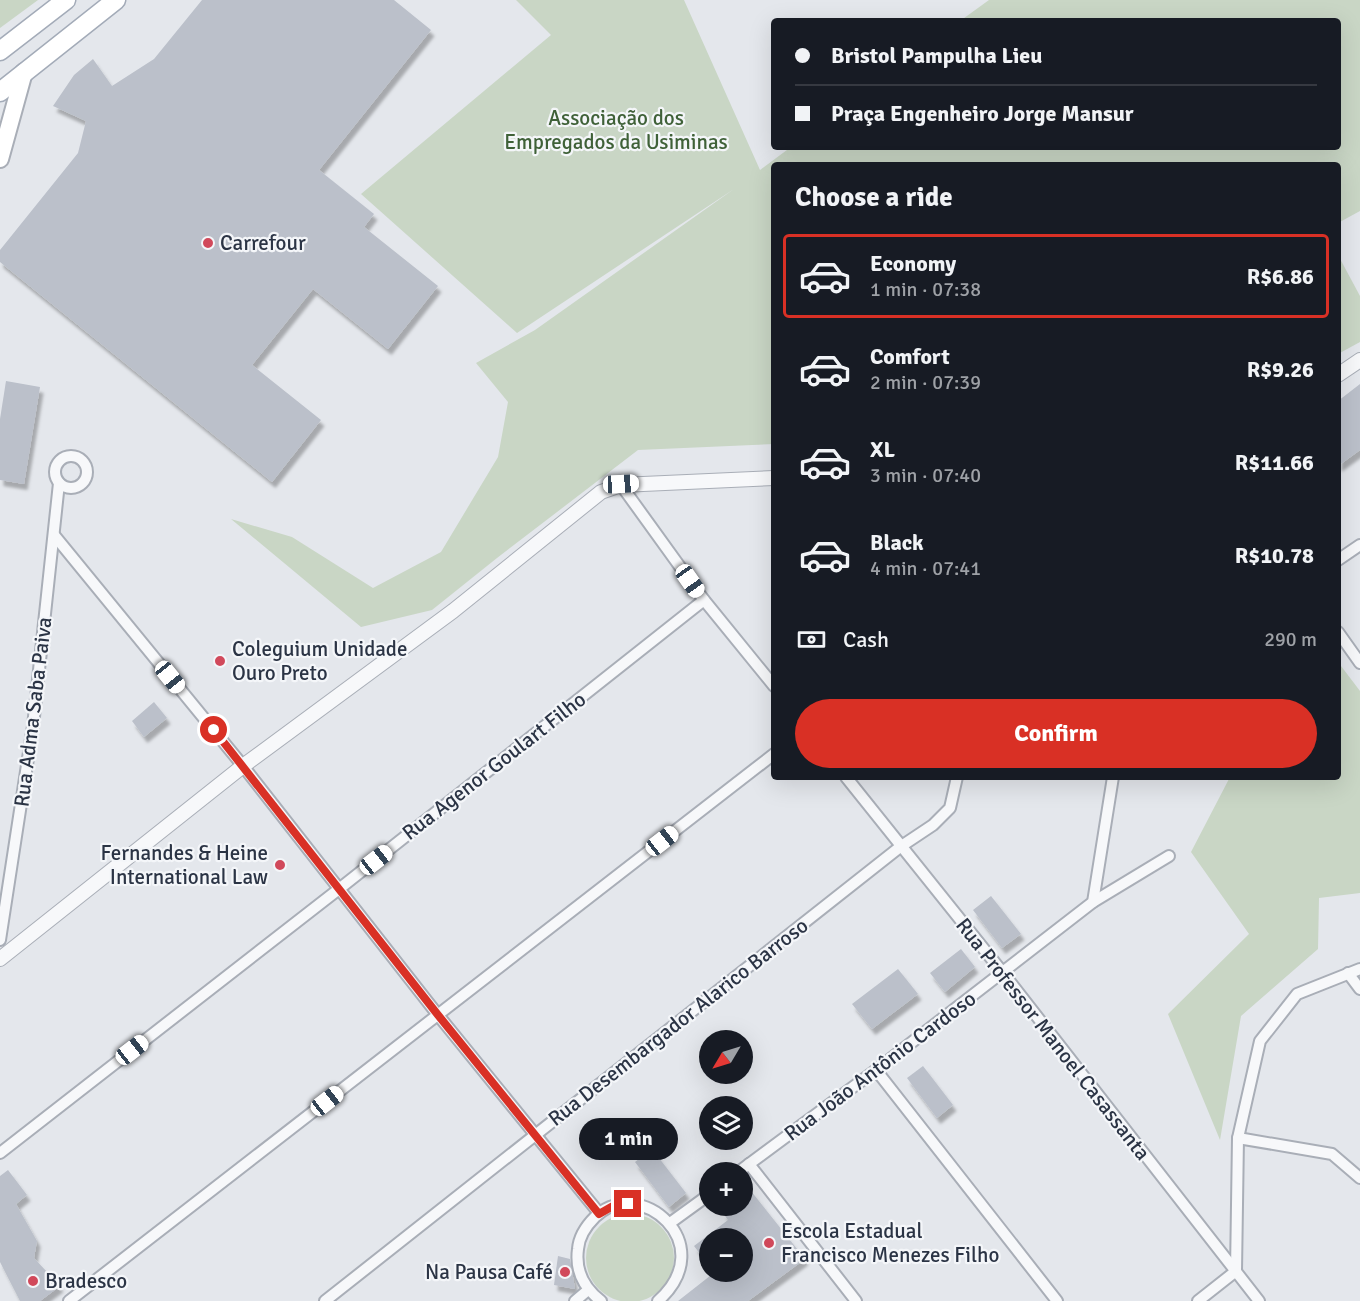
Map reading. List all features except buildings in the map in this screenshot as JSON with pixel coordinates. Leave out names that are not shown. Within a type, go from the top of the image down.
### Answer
[{"type":"main road","points":[[2,51],[66,0]]},
{"type":"main road","points":[[0,92],[116,0]]},
{"type":"main road","points":[[0,159],[24,72]]},
{"type":"street","points":[[1341,373],[1360,360]]},
{"type":"street","points":[[0,959],[243,766],[453,611],[601,492],[621,484],[771,478]]},
{"type":"street","name":"Rua Adma Saba Paiva","points":[[0,940],[33,726],[59,483]]},
{"type":"street","points":[[621,484],[704,600],[771,682]]},
{"type":"street","points":[[54,535],[243,766],[438,1015],[599,1214]]},
{"type":"street","points":[[1341,558],[1360,545]]},
{"type":"street","name":"Rua Agenor Goulart Filho","points":[[0,1153],[704,600]]},
{"type":"street","points":[[1341,636],[1360,663]]},
{"type":"street","points":[[69,1301],[771,756]]},
{"type":"street","name":"Rua Professor Manoel Casassanta","points":[[848,780],[1003,973],[1259,1301]]},
{"type":"street","name":"Rua Desembargador Alarico Barroso","points":[[325,1301],[900,847],[933,825],[950,808],[956,780]]},
{"type":"street","points":[[1093,903],[1113,780]]},
{"type":"street","name":"Rua João Antônio Cardoso","points":[[752,1162],[876,1070],[1093,903],[1169,856]]},
{"type":"street","points":[[1198,1301],[1236,1271],[1238,1138],[1260,1041],[1297,994],[1360,969]]},
{"type":"street","points":[[1348,973],[1360,989]]},
{"type":"street","points":[[876,1070],[1057,1301]]},
{"type":"street","points":[[1238,1138],[1332,1154],[1360,1178]]},
{"type":"street","points":[[753,1169],[856,1301]]},
{"type":"street","points":[[670,1223],[699,1202]]},
{"type":"street","points":[[601,1301],[588,1290],[580,1275],[576,1258],[579,1241],[586,1226],[599,1214],[613,1206],[628,1204],[644,1206],[658,1213],[670,1223],[679,1239],[682,1257],[679,1274],[670,1290],[658,1301]]},
{"type":"street","points":[[575,1301],[588,1290]]},
{"type":"green space","points":[[0,0],[38,0],[0,28]]},
{"type":"green space","name":"Associação dos Empregados da Usiminas","points":[[516,0],[684,0],[760,170],[787,150],[1341,150],[1341,18],[964,18],[989,0],[1360,0],[1360,211],[1341,221],[1341,162],[771,162],[771,444],[638,450],[432,610],[361,627],[231,519],[292,537],[373,588],[441,552],[498,457],[508,402],[476,363],[535,330],[734,189],[517,333],[361,194],[551,35]]},
{"type":"green space","points":[[1341,261],[1360,296],[1360,342],[1341,352]]},
{"type":"green space","points":[[1341,666],[1360,691],[1360,893],[1319,898],[1318,949],[1241,1016],[1220,1140],[1168,1014],[1249,934],[1191,852],[1228,780],[1341,780]]},
{"type":"green space","points":[[630,1214],[647,1217],[661,1227],[671,1241],[674,1258],[671,1275],[661,1289],[647,1299],[630,1302],[613,1299],[599,1289],[589,1275],[586,1258],[589,1241],[599,1227],[613,1217]]},
{"type":"place","name":"Carrefour","points":[[208,243]]},
{"type":"place","name":"Coleguium Unidade Ouro Preto","points":[[220,661]]},
{"type":"place","name":"Fernandes & Heine International Law","points":[[280,865]]},
{"type":"place","name":"Escola Estadual Francisco Menezes Filho","points":[[769,1243]]},
{"type":"place","name":"Na Pausa Café","points":[[565,1272]]},
{"type":"place","name":"Bradesco","points":[[33,1281]]},
{"type":"route","points":[[214,730],[438,1015],[599,1214],[613,1206],[628,1204]]}]
